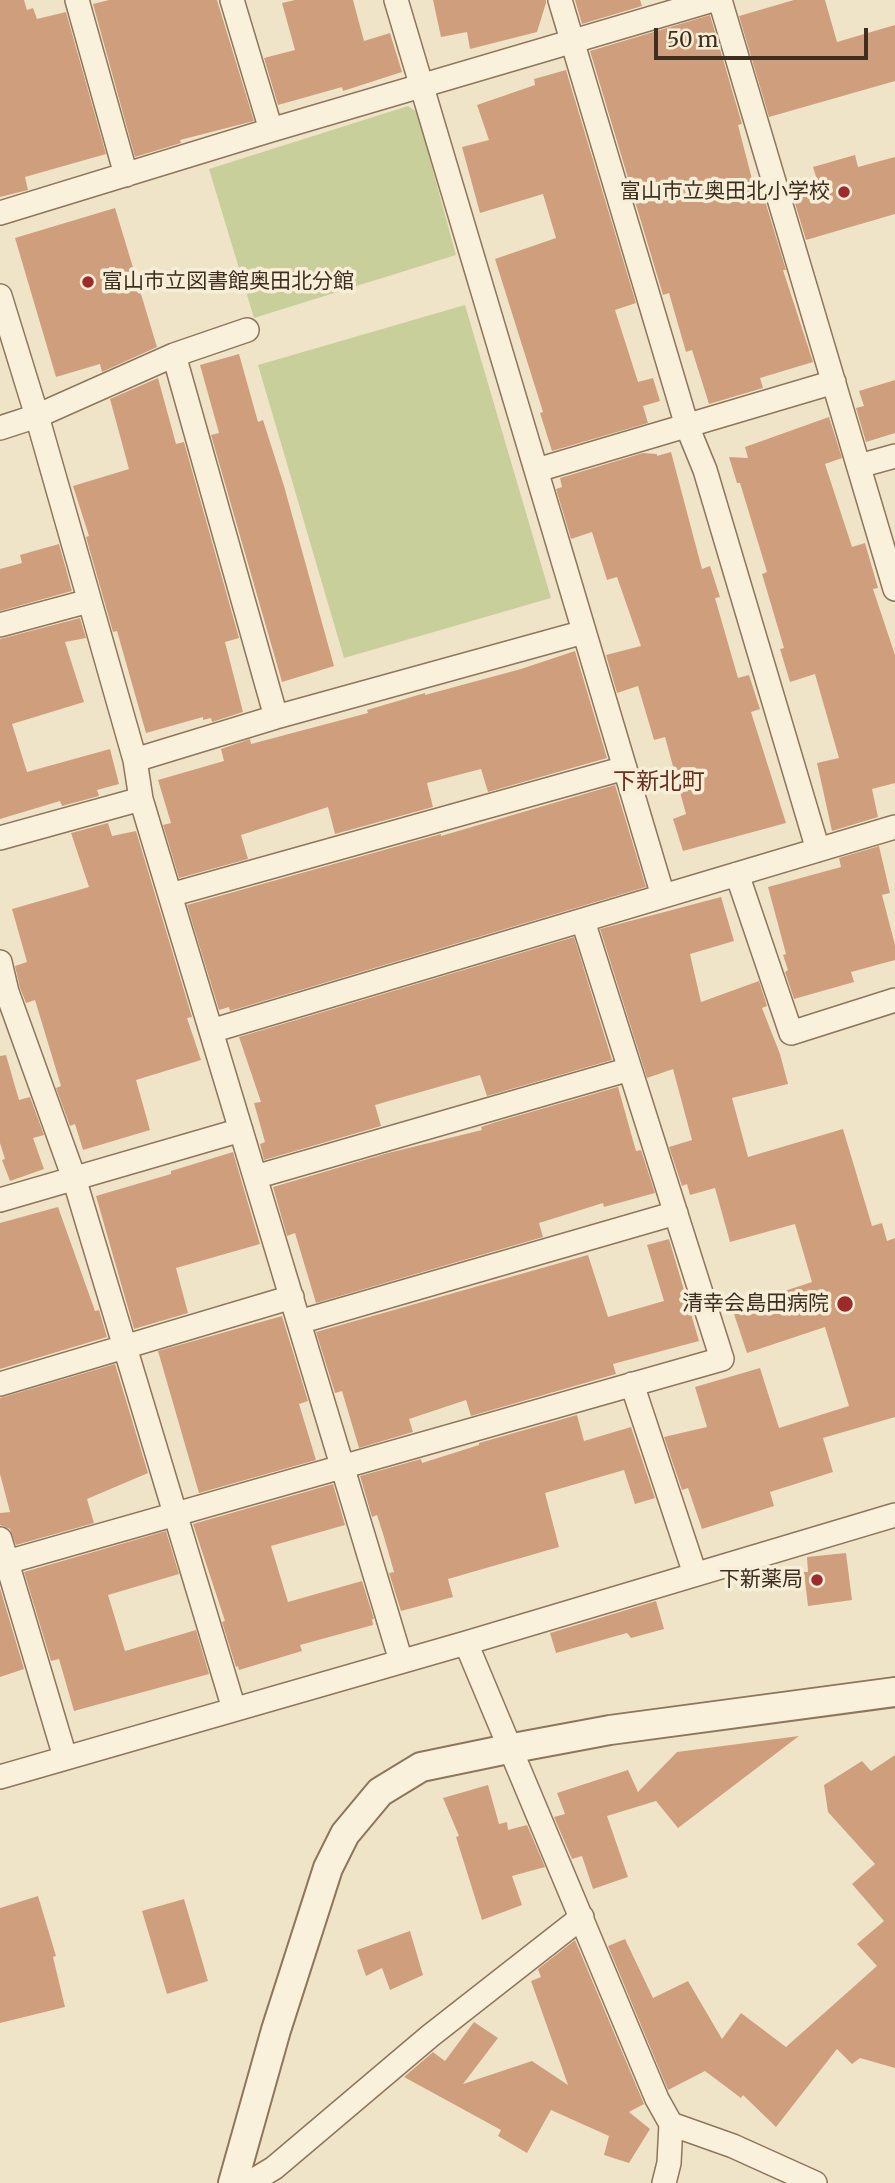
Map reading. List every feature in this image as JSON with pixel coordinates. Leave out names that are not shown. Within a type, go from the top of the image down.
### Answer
[{"type":"street","points":[[77,0],[126,175]]},
{"type":"street","points":[[232,0],[271,130]]},
{"type":"street","points":[[396,0],[663,897]]},
{"type":"street","points":[[559,0],[687,426],[705,470],[818,850]]},
{"type":"street","points":[[0,213],[713,0]]},
{"type":"street","points":[[720,0],[895,589]]},
{"type":"street","points":[[0,296],[37,415],[135,760],[141,799],[401,1661]]},
{"type":"street","points":[[0,428],[37,415],[174,355],[247,330]]},
{"type":"street","points":[[174,355],[276,716]]},
{"type":"street","points":[[537,470],[834,382]]},
{"type":"street","points":[[859,466],[895,456]]},
{"type":"street","points":[[0,625],[89,601]]},
{"type":"street","points":[[135,760],[276,716],[584,632]]},
{"type":"street","points":[[170,895],[625,768]]},
{"type":"street","points":[[0,838],[141,799]]},
{"type":"street","points":[[211,1031],[895,827]]},
{"type":"street","points":[[737,874],[790,1033],[895,1000]]},
{"type":"street","points":[[4,1563],[722,1359],[583,921]]},
{"type":"street","points":[[0,962],[3,993],[74,1178],[234,1709]]},
{"type":"street","points":[[255,1177],[630,1069]]},
{"type":"street","points":[[0,1200],[241,1130]]},
{"type":"street","points":[[299,1322],[676,1213]]},
{"type":"street","points":[[0,1384],[292,1297]]},
{"type":"street","points":[[632,1384],[695,1574]]},
{"type":"street","points":[[0,1777],[466,1643],[895,1515]]},
{"type":"street","points":[[0,1539],[4,1563],[65,1757]]},
{"type":"street","points":[[466,1643],[508,1749],[582,1917],[657,2099],[671,2124],[669,2163],[664,2183]]},
{"type":"street","points":[[233,2183],[276,2030],[328,1868],[345,1834],[380,1792],[421,1768],[508,1749],[622,1728],[895,1692]]},
{"type":"street","points":[[249,2183],[274,2168],[430,2036],[582,1917]]},
{"type":"street","points":[[671,2124],[733,2146],[815,2183]]},
{"type":"green space","points":[[408,106],[417,112],[456,255],[254,318],[209,169]]},
{"type":"green space","points":[[465,305],[551,598],[344,658],[258,365]]},
{"type":"building","points":[[0,0],[24,0],[27,10],[33,8],[37,19],[66,12],[106,154],[25,177],[28,190],[0,197]]},
{"type":"building","points":[[109,0],[217,0],[254,121],[180,140],[181,143],[135,157],[93,4]]},
{"type":"building","points":[[295,0],[353,0],[364,41],[390,33],[402,72],[343,91],[342,87],[278,105],[264,58],[295,50],[282,3]]},
{"type":"building","points":[[433,0],[546,0],[546,3],[537,32],[470,49],[467,32],[441,37]]},
{"type":"building","points":[[575,0],[640,0],[642,6],[582,24]]},
{"type":"building","points":[[794,0],[825,0],[837,42],[895,25],[895,81],[769,117],[739,16]]},
{"type":"building","points":[[710,15],[742,124],[738,125],[753,183],[759,181],[786,270],[783,270],[813,362],[760,378],[763,388],[709,404],[692,350],[686,352],[669,293],[663,295],[590,51]]},
{"type":"building","points":[[566,70],[636,303],[615,310],[638,382],[653,378],[660,401],[643,406],[648,423],[552,451],[540,413],[543,412],[495,259],[556,238],[543,194],[480,213],[462,147],[489,140],[477,105],[535,85],[534,79]]},
{"type":"building","points":[[855,155],[858,167],[895,157],[895,214],[806,240],[791,190],[818,183],[813,167]]},
{"type":"building","points":[[115,208],[157,347],[102,372],[100,364],[56,377],[15,238]]},
{"type":"building","points":[[239,354],[258,422],[263,420],[284,486],[334,666],[282,682],[211,435],[219,433],[200,365]]},
{"type":"building","points":[[158,378],[176,444],[184,442],[239,638],[225,642],[243,712],[212,722],[211,718],[203,720],[203,717],[146,733],[117,631],[113,632],[86,537],[89,536],[73,486],[129,469],[110,399]]},
{"type":"building","points":[[895,380],[895,433],[866,442],[856,408],[864,406],[859,391]]},
{"type":"building","points":[[829,417],[842,458],[825,464],[852,547],[865,543],[878,588],[873,589],[895,655],[895,783],[872,789],[878,817],[832,831],[817,763],[839,758],[815,674],[790,682],[780,649],[784,648],[762,574],[767,572],[740,483],[737,483],[729,457],[748,458],[745,447]]},
{"type":"building","points":[[671,452],[702,569],[710,566],[720,597],[715,598],[738,678],[749,675],[760,709],[751,712],[786,823],[683,851],[673,819],[686,814],[665,737],[654,740],[638,686],[617,693],[606,655],[641,646],[617,577],[607,580],[592,532],[571,539],[556,489],[562,487],[560,478],[643,453],[657,456]]},
{"type":"building","points":[[59,544],[72,591],[0,611],[0,569],[22,563],[20,555]]},
{"type":"building","points":[[80,618],[86,638],[65,642],[84,702],[12,724],[27,772],[110,749],[119,784],[97,790],[99,796],[62,806],[60,801],[0,819],[0,639]]},
{"type":"building","points":[[575,651],[607,758],[488,792],[481,769],[427,783],[433,807],[335,834],[328,807],[241,835],[248,859],[179,878],[163,825],[171,823],[158,780],[224,761],[221,749],[250,739],[251,744],[368,713],[367,710],[521,669]]},
{"type":"building","points":[[615,785],[646,887],[230,1011],[229,1007],[219,1010],[187,905],[441,836]]},
{"type":"building","points":[[108,823],[112,836],[136,831],[192,1017],[187,1018],[201,1060],[136,1080],[150,1130],[83,1150],[75,1124],[70,1126],[56,1088],[61,1086],[35,1000],[26,1003],[20,988],[15,966],[27,962],[12,909],[89,887],[71,833]]},
{"type":"building","points":[[879,846],[890,893],[882,895],[895,945],[895,960],[851,972],[854,982],[794,999],[785,972],[788,970],[783,955],[786,954],[768,887],[841,867],[839,858]]},
{"type":"building","points":[[721,897],[734,941],[690,954],[701,1002],[759,981],[767,1006],[762,1008],[780,1054],[788,1084],[732,1098],[748,1157],[843,1129],[872,1226],[882,1223],[887,1241],[895,1238],[895,1417],[823,1438],[833,1472],[770,1492],[774,1506],[702,1529],[688,1488],[682,1490],[664,1437],[707,1427],[695,1387],[760,1368],[779,1428],[849,1406],[825,1327],[747,1353],[732,1308],[812,1282],[795,1224],[730,1242],[715,1188],[690,1195],[687,1184],[682,1186],[669,1147],[692,1140],[673,1069],[647,1078],[600,929]]},
{"type":"building","points":[[574,937],[612,1060],[487,1096],[480,1075],[375,1105],[381,1126],[264,1160],[260,1144],[265,1142],[254,1103],[261,1102],[239,1037]]},
{"type":"building","points":[[6,1055],[19,1100],[30,1097],[44,1135],[33,1138],[44,1169],[10,1181],[2,1160],[5,1159],[0,1143],[0,1056]]},
{"type":"building","points":[[621,1086],[618,1087],[636,1151],[641,1150],[655,1193],[604,1207],[603,1203],[539,1223],[543,1237],[316,1303],[295,1233],[287,1236],[273,1187],[388,1153],[482,1130],[481,1127],[496,1122]]},
{"type":"building","points":[[233,1152],[260,1244],[176,1268],[188,1313],[134,1329],[96,1196]]},
{"type":"building","points":[[58,1207],[107,1337],[0,1369],[0,1223]]},
{"type":"building","points":[[669,1239],[699,1341],[613,1364],[616,1374],[471,1416],[466,1400],[409,1419],[413,1432],[359,1448],[342,1391],[335,1393],[316,1332],[588,1255],[608,1317],[664,1301],[647,1245]]},
{"type":"building","points":[[282,1316],[308,1401],[299,1404],[316,1460],[199,1493],[158,1351]]},
{"type":"building","points":[[115,1364],[148,1473],[87,1499],[94,1523],[16,1545],[10,1529],[0,1525],[0,1513],[10,1512],[0,1474],[0,1398]]},
{"type":"building","points":[[577,1415],[584,1441],[631,1427],[655,1498],[635,1504],[624,1470],[545,1493],[559,1547],[448,1579],[453,1597],[401,1611],[389,1573],[394,1572],[384,1537],[377,1515],[372,1517],[360,1476],[421,1459],[422,1463],[479,1443]]},
{"type":"building","points":[[333,1484],[345,1525],[271,1546],[288,1602],[362,1581],[374,1619],[373,1625],[300,1645],[302,1651],[239,1670],[193,1524]]},
{"type":"building","points":[[166,1531],[179,1574],[108,1595],[125,1651],[196,1630],[209,1674],[74,1711],[59,1659],[51,1661],[24,1572]]},
{"type":"building","name":"下新薬局","points":[[846,1553],[852,1600],[808,1606],[804,1572],[808,1572],[807,1557]]},
{"type":"building","points":[[0,1588],[24,1669],[0,1677]]},
{"type":"building","points":[[656,1601],[664,1629],[631,1638],[627,1633],[556,1653],[550,1633]]},
{"type":"building","points":[[799,1736],[678,1828],[656,1801],[607,1816],[628,1877],[593,1889],[582,1856],[572,1859],[554,1817],[565,1814],[557,1793],[628,1770],[638,1792],[677,1752]]},
{"type":"building","points":[[895,1755],[895,2068],[860,2058],[852,2064],[837,2049],[776,2127],[743,2095],[741,2098],[705,2071],[668,2090],[608,1946],[625,1939],[653,1998],[688,1981],[722,2039],[741,2013],[786,2047],[877,1966],[857,1944],[884,1921],[852,1884],[875,1864],[828,1812],[824,1785],[862,1761],[871,1771]]},
{"type":"building","points":[[488,1785],[499,1824],[507,1822],[508,1830],[527,1825],[545,1867],[512,1876],[522,1905],[482,1920],[456,1837],[459,1836],[443,1798]]},
{"type":"building","points":[[38,1896],[56,1956],[53,1957],[65,2007],[0,2023],[0,1908]]},
{"type":"building","points":[[184,1899],[208,1981],[167,1994],[142,1911]]},
{"type":"building","points":[[410,1931],[423,1975],[390,1990],[382,1968],[366,1976],[357,1950]]},
{"type":"building","points":[[575,1940],[644,2104],[629,2112],[650,2129],[629,2163],[604,2155],[609,2136],[551,2110],[527,2153],[498,2136],[501,2130],[404,2077],[433,2052],[445,2061],[474,2022],[498,2038],[463,2084],[532,2061],[568,2085],[531,1981],[541,1977],[538,1969]]},
{"type":"place","name":"富山市立奥田北小学校","points":[[844,192]]},
{"type":"place","name":"富山市立図書館奥田北分館","points":[[88,282]]},
{"type":"place","name":"清幸会島田病院","points":[[845,1304]]},
{"type":"place","name":"下新薬局","points":[[817,1580]]},
{"type":"district","name":"下新北町","points":[[659,782]]}]
